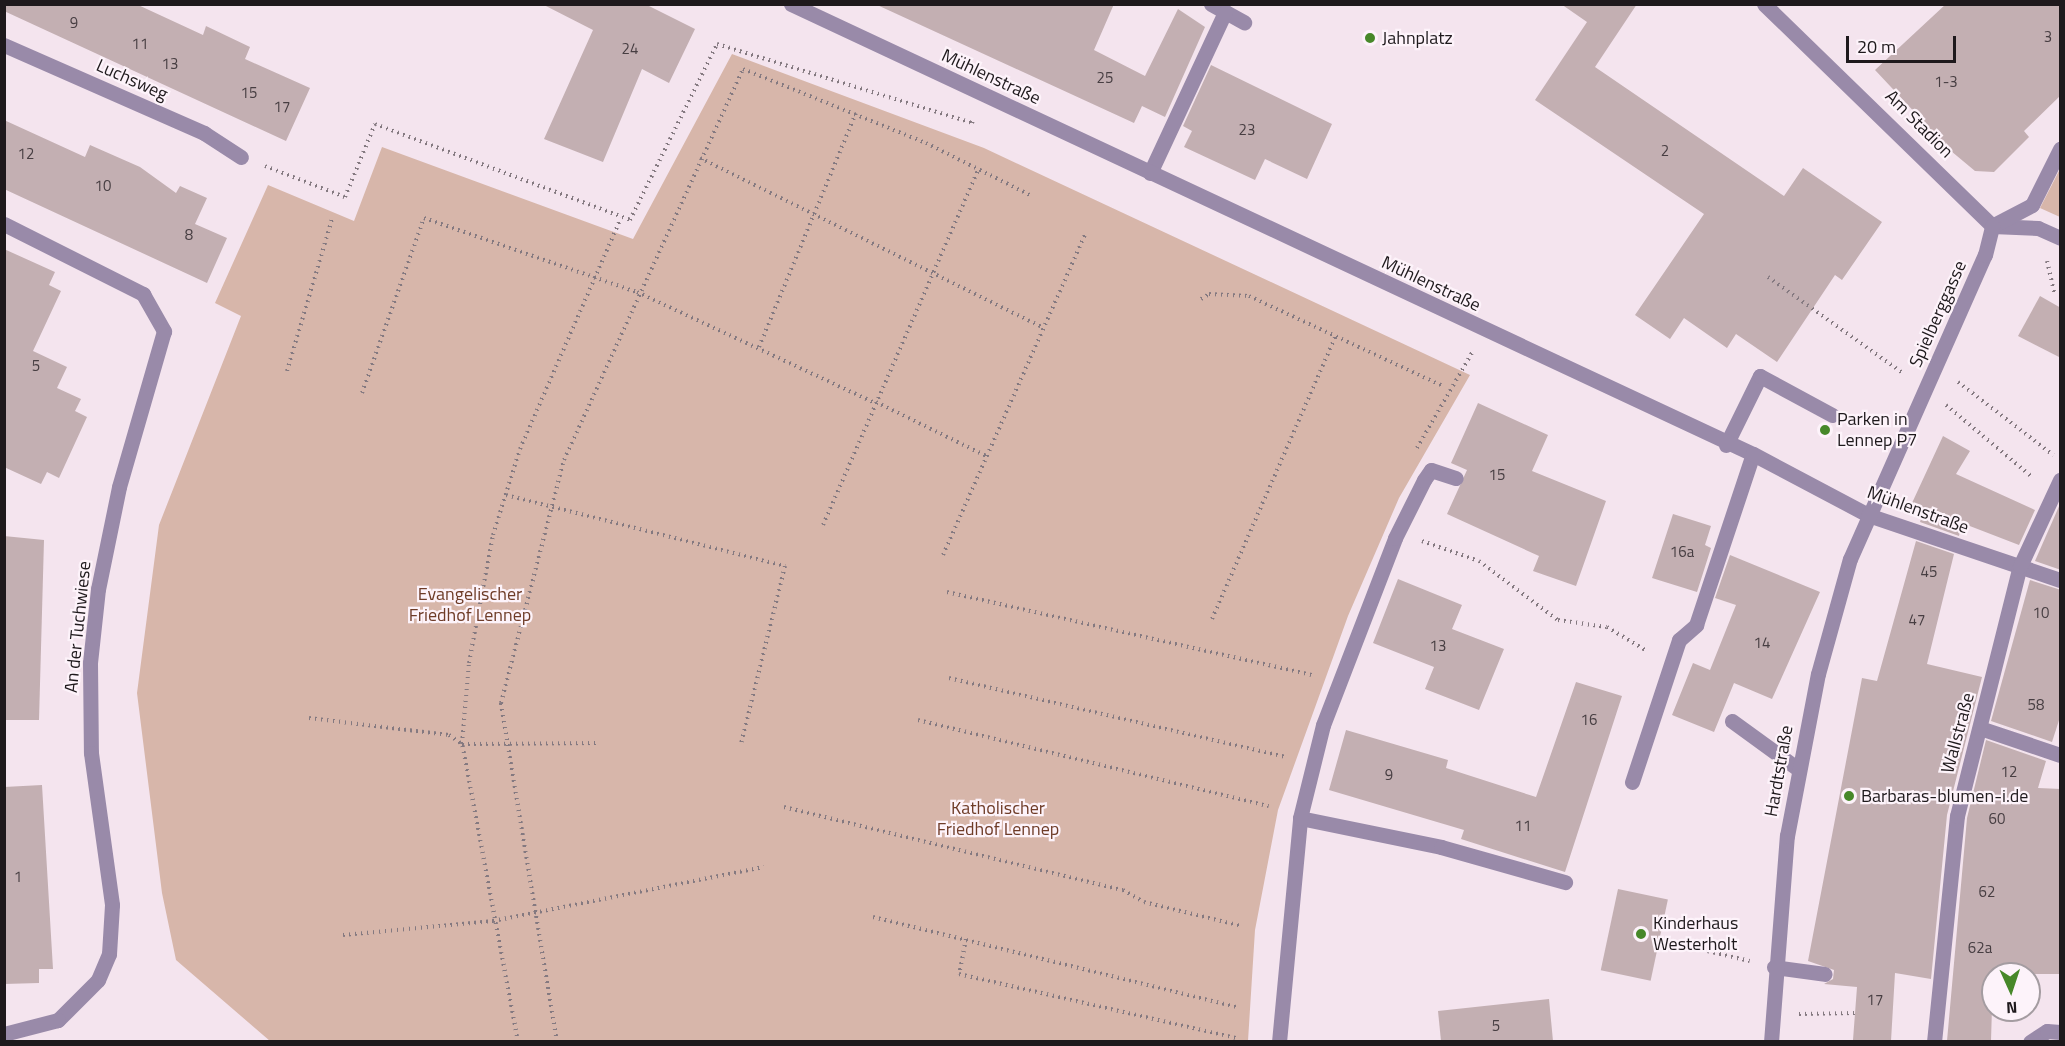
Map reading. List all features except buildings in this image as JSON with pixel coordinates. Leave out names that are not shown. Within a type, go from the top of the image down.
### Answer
[{"type":"street","name":"Mühlenstraße","points":[[791,4],[1726,445],[1753,454],[1868,515],[2061,580]]},
{"type":"street","points":[[1211,4],[1244,22]]},
{"type":"street","name":"Am Stadion","points":[[1764,4],[1992,226]]},
{"type":"street","points":[[1150,173],[1225,12]]},
{"type":"street","name":"Luchsweg","points":[[4,45],[204,133],[241,157]]},
{"type":"street","points":[[1992,226],[2032,205],[2061,149]]},
{"type":"street","name":"An der Tuchwiese","points":[[4,224],[143,294],[164,331],[119,487],[98,589],[90,663],[91,753],[112,905],[109,954],[98,980],[58,1020],[4,1034]]},
{"type":"street","points":[[1992,226],[2038,228],[2061,238]]},
{"type":"street","name":"Spielberggasse","points":[[1868,515],[1988,248],[1992,226]]},
{"type":"street","points":[[1726,445],[1760,376],[1832,415]]},
{"type":"street","points":[[1632,782],[1679,640],[1696,625],[1753,454]]},
{"type":"street","points":[[1279,1041],[1300,818],[1323,725],[1395,538],[1431,470],[1456,478]]},
{"type":"street","name":"Wallstraße","points":[[1934,1041],[1957,816],[2020,566],[2057,487]]},
{"type":"street","name":"Hardtstraße","points":[[1771,1041],[1774,967],[1798,769],[1850,559],[1868,515]]},
{"type":"street","points":[[1732,721],[1798,769]]},
{"type":"street","points":[[1980,728],[2061,754]]},
{"type":"street","points":[[1300,818],[1441,847],[1565,882]]},
{"type":"street","points":[[1774,967],[1825,974]]},
{"type":"street","points":[[2030,1041],[2047,1031],[2061,1032]]},
{"type":"path","points":[[241,157],[345,197],[375,124],[630,220],[717,44],[972,123],[983,95]]},
{"type":"path","points":[[557,1041],[504,746],[501,703],[548,506],[637,292],[743,69],[856,113],[1030,195]]},
{"type":"path","points":[[759,347],[856,113]]},
{"type":"path","points":[[700,158],[1042,327]]},
{"type":"path","points":[[823,525],[978,170]]},
{"type":"path","points":[[362,393],[424,218],[637,292],[743,345],[759,347],[986,456]]},
{"type":"path","points":[[518,1041],[493,921],[462,744],[476,611],[520,449],[621,218]]},
{"type":"path","points":[[287,371],[333,219]]},
{"type":"path","points":[[943,555],[1086,232]]},
{"type":"path","points":[[1768,277],[1926,389],[2057,487]]},
{"type":"path","points":[[1201,299],[1209,294],[1250,296],[1441,385]]},
{"type":"path","points":[[1413,455],[1484,330]]},
{"type":"path","points":[[1212,619],[1335,337]]},
{"type":"path","points":[[1958,382],[2061,461]]},
{"type":"path","points":[[506,495],[785,566],[741,744]]},
{"type":"path","points":[[1395,538],[1434,542],[1479,561],[1540,611],[1558,620],[1607,627],[1669,669]]},
{"type":"path","points":[[947,592],[1311,678],[1316,668]]},
{"type":"path","points":[[948,678],[1285,757]]},
{"type":"path","points":[[309,718],[449,735],[462,744],[504,746],[598,742]]},
{"type":"path","points":[[918,720],[1269,806]]},
{"type":"path","points":[[784,807],[1123,890],[1144,902],[1242,926]]},
{"type":"path","points":[[343,935],[493,921],[764,867]]},
{"type":"path","points":[[873,917],[1236,1006]]},
{"type":"path","points":[[966,939],[959,974],[1236,1038]]},
{"type":"path","points":[[1661,940],[1774,967]]},
{"type":"path","points":[[1772,1014],[1855,1014]]},
{"type":"green space","name":"Evangelischer Friedhof Lennep","points":[[732,54],[984,148],[1470,375],[1399,498],[1348,616],[1278,810],[1255,930],[1248,1041],[270,1041],[176,960],[162,893],[137,693],[159,525],[241,316],[215,303],[268,185],[354,221],[382,147],[633,239]]},
{"type":"green space","points":[[2060,169],[2060,217],[2040,208]]},
{"type":"place","name":"Jahnplatz","points":[[1370,38]]},
{"type":"place","name":"Parken in Lennep P7","points":[[1825,430]]},
{"type":"place","name":"Barbaras-blumen-i.de","points":[[1849,796]]},
{"type":"place","name":"Kinderhaus Westerholt","points":[[1641,934]]},
{"type":"park label","name":"Katholischer Friedhof Lennep","points":[[998,819]]}]
